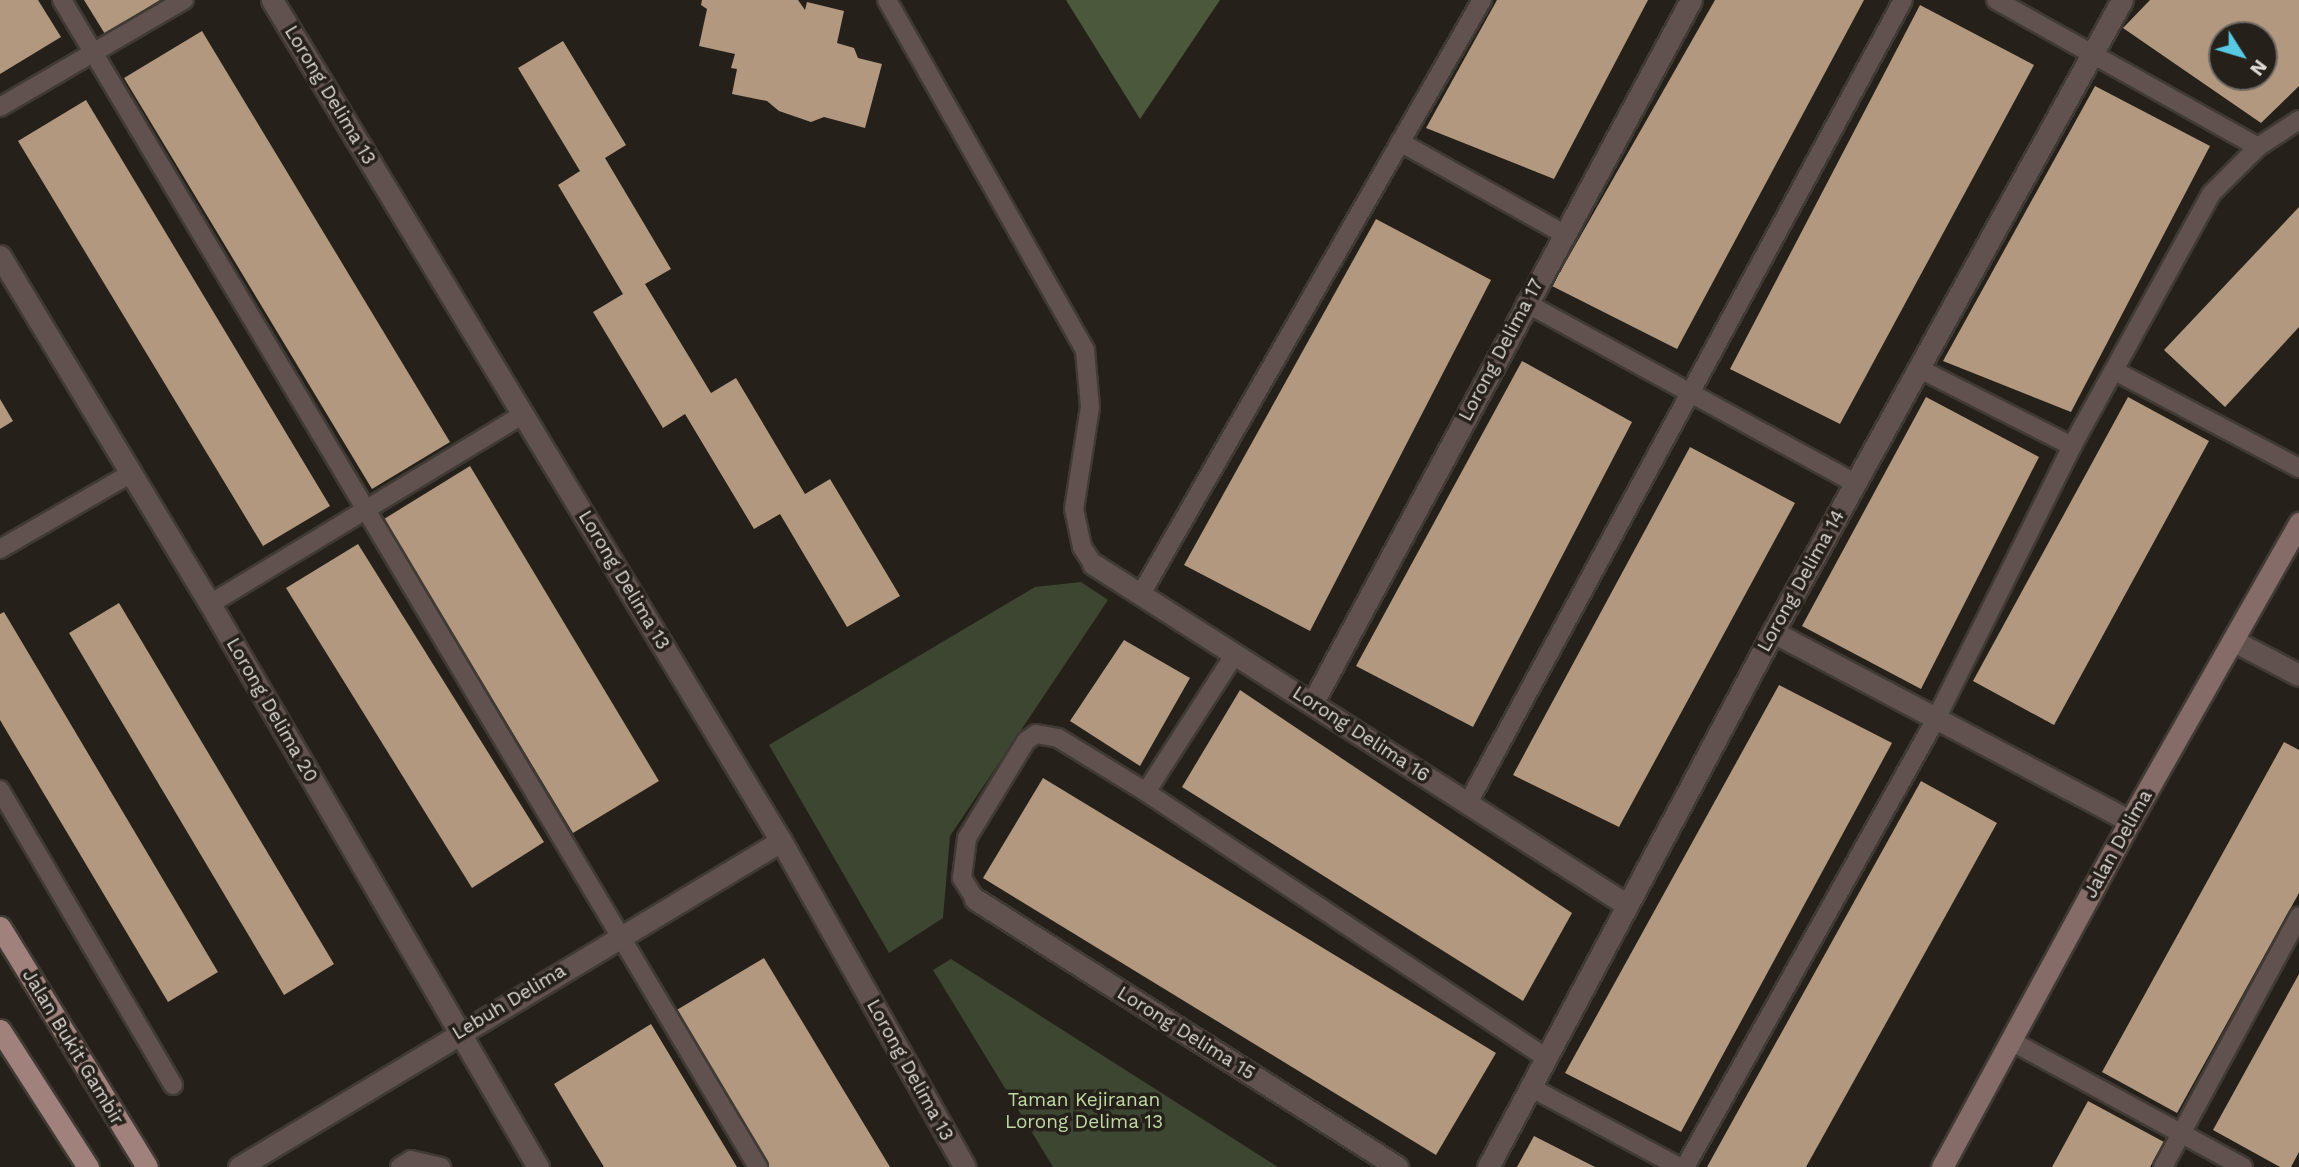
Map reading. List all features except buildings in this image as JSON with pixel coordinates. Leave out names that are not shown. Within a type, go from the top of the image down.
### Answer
[{"type":"main road","name":"Jalan Bukit Gambir","points":[[0,927],[147,1167]]},
{"type":"main road","points":[[0,1030],[89,1167]]},
{"type":"street","name":"Lorong Delima 13","points":[[272,0],[780,841],[965,1167]]},
{"type":"street","name":"Lorong Delima 17","points":[[1313,702],[1691,0]]},
{"type":"street","name":"Lorong Delima 14","points":[[1488,1167],[1773,632],[2091,51],[2122,0]]},
{"type":"street","name":"Lorong Delima 20","points":[[0,256],[210,604],[538,1167]]},
{"type":"street","name":"Jalan Delima","points":[[1942,1167],[2130,821],[2299,523]]},
{"type":"street","name":"Lorong Delima 16","points":[[1093,564],[1627,905]]},
{"type":"street","points":[[1773,632],[2130,821]]},
{"type":"street","points":[[2234,641],[2299,675]]},
{"type":"street","name":"Lebuh Delima","points":[[239,1167],[458,1032],[780,841]]},
{"type":"street","name":"Lorong Delima 15","points":[[975,899],[1397,1167]]},
{"type":"lane","points":[[62,0],[758,1167]]},
{"type":"lane","points":[[0,107],[184,0]]},
{"type":"lane","points":[[887,0],[1085,350],[1090,407],[1074,509],[1082,547],[1093,564]]},
{"type":"lane","points":[[1141,594],[1482,0]]},
{"type":"lane","points":[[1468,803],[1693,393],[1903,0]]},
{"type":"lane","points":[[1996,0],[2091,51],[2258,148]]},
{"type":"lane","points":[[1685,1167],[1936,719],[2072,446],[2211,194],[2258,148],[2299,120]]},
{"type":"lane","points":[[1400,142],[1564,234]]},
{"type":"lane","points":[[1526,303],[1855,482]]},
{"type":"lane","points":[[1918,368],[2072,446]]},
{"type":"lane","points":[[2115,371],[2299,468]]},
{"type":"lane","points":[[210,604],[524,414]]},
{"type":"lane","points":[[0,549],[130,474]]},
{"type":"lane","points":[[1146,792],[1235,654]]},
{"type":"lane","points":[[975,899],[962,878],[967,838],[1026,741],[1036,734],[1058,737],[1146,792],[1546,1058]]},
{"type":"lane","points":[[0,790],[173,1085]]},
{"type":"lane","points":[[2164,1167],[2299,916]]},
{"type":"lane","points":[[2011,1041],[2243,1167]]},
{"type":"lane","points":[[1530,1087],[1679,1167]]},
{"type":"lane","points":[[400,1167],[411,1160],[441,1167]]},
{"type":"green space","points":[[1066,0],[1220,0],[1140,119]]},
{"type":"green space","points":[[1081,582],[1108,600],[950,836],[943,918],[889,953],[769,745],[1035,587]]},
{"type":"green space","name":"Taman Kejiranan Lorong Delima 13","points":[[951,959],[1278,1167],[1053,1167],[933,970]]}]
